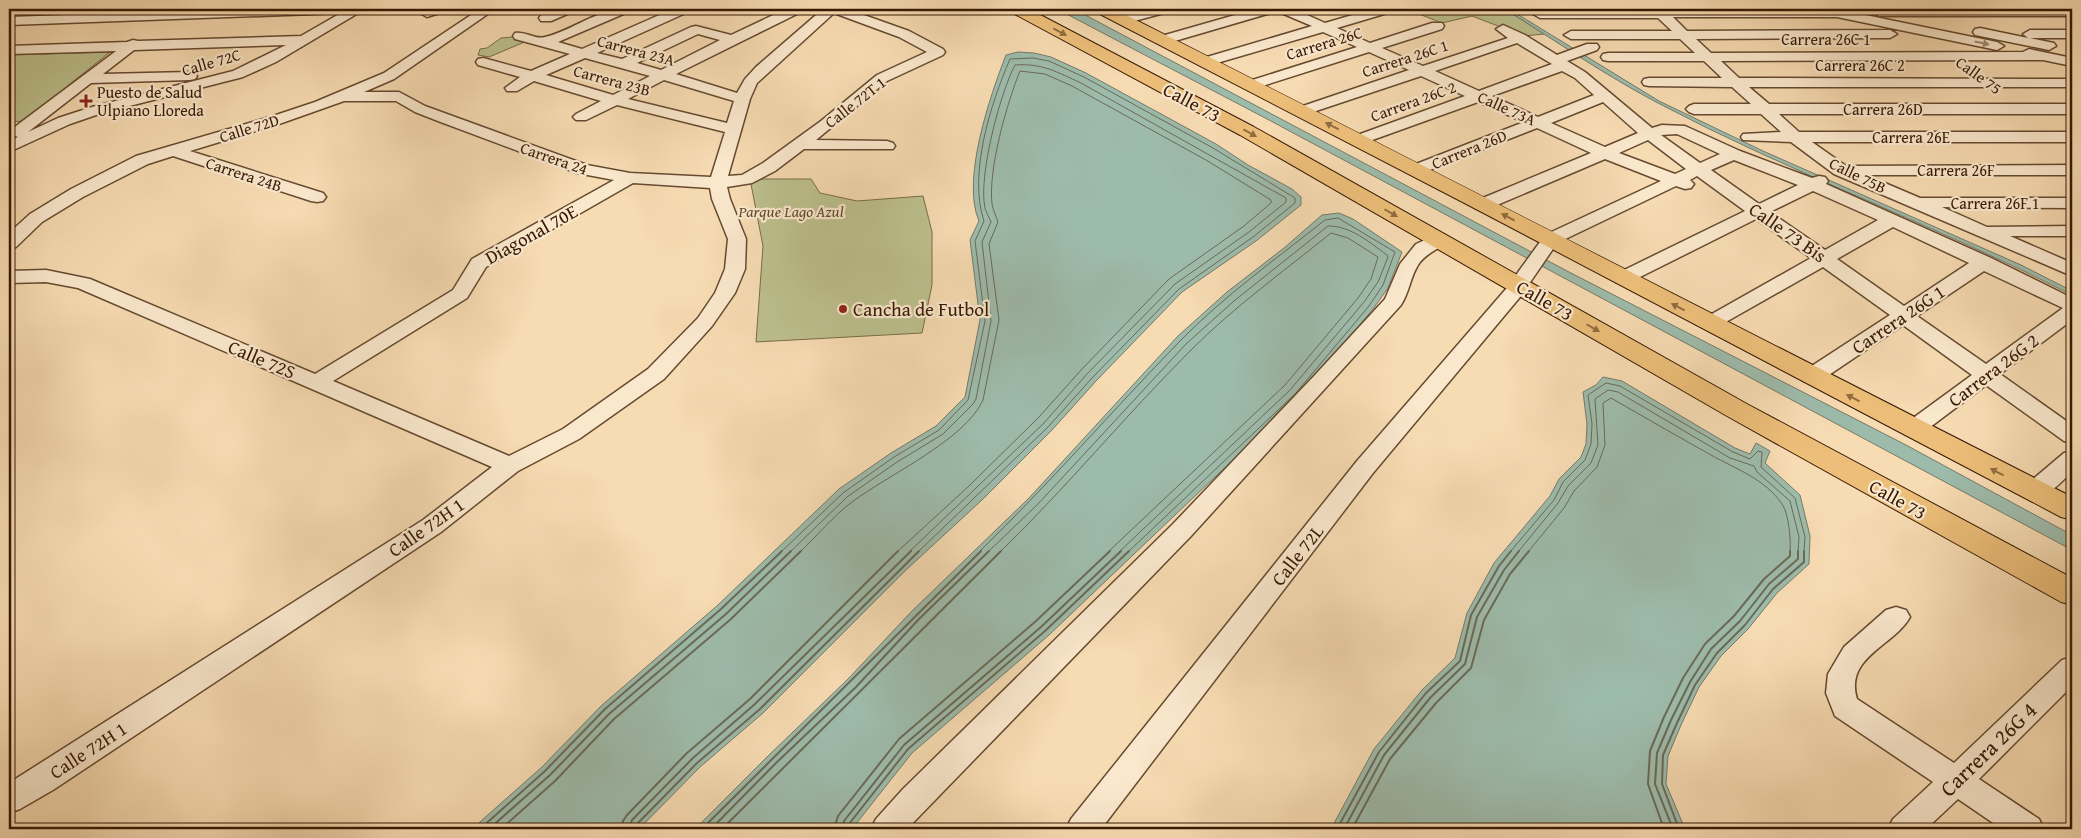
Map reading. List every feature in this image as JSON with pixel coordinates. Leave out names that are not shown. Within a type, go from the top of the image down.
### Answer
[{"type":"main road","name":"Calle 73","points":[[1017,9],[1247,131],[1438,240],[1522,280],[1788,438],[2072,593]]},
{"type":"main road","points":[[1102,9],[1484,204],[1548,244],[1623,278],[2072,510]]},
{"type":"street","points":[[9,21],[170,12],[347,9]]},
{"type":"street","name":"Calle 72C","points":[[64,121],[140,98],[226,78],[253,68],[358,9]]},
{"type":"street","name":"Calle 72D","points":[[9,243],[36,218],[77,193],[142,160],[276,120],[342,96],[388,76],[488,9]]},
{"type":"street","points":[[546,18],[567,9]]},
{"type":"street","points":[[546,42],[623,9]]},
{"type":"street","points":[[512,88],[533,76],[683,9]]},
{"type":"street","points":[[581,117],[778,16],[796,9]]},
{"type":"street","points":[[718,184],[732,129],[750,82],[830,9]]},
{"type":"street","name":"Calle 72T 1","points":[[718,184],[746,179],[769,168],[882,78],[938,52],[904,34],[836,9]]},
{"type":"street","points":[[1124,20],[1163,9]]},
{"type":"street","points":[[1164,40],[1269,9]]},
{"type":"street","name":"Calle 73A","points":[[1284,9],[1425,70],[1606,153],[1676,181],[1734,194]]},
{"type":"street","points":[[1206,62],[1386,9]]},
{"type":"street","points":[[1815,9],[1837,13]]},
{"type":"street","points":[[1536,12],[1658,11],[1864,14],[1879,12],[2003,10],[2072,12]]},
{"type":"street","points":[[2003,10],[2044,34],[2071,54]]},
{"type":"street","points":[[760,11],[778,16]]},
{"type":"street","name":"Calle 75B","points":[[1658,11],[1794,137],[1836,172],[1918,202],[2072,270]]},
{"type":"street","points":[[9,139],[132,46],[170,12]]},
{"type":"street","points":[[1536,12],[1571,35],[1890,34]]},
{"type":"street","points":[[1879,12],[1986,33],[2071,54]]},
{"type":"street","points":[[1864,14],[2044,56],[2071,54]]},
{"type":"street","name":"Calle 75","points":[[1864,14],[2037,137],[2067,161]]},
{"type":"street","name":"Carrera 26C","points":[[1251,85],[1437,26]]},
{"type":"street","name":"Calle 73 Bis","points":[[1503,29],[1520,38],[1574,56],[1580,75],[1649,134],[2072,436]]},
{"type":"street","points":[[624,64],[696,30],[733,39]]},
{"type":"street","points":[[1986,33],[2072,34]]},
{"type":"street","points":[[1571,35],[1574,56]]},
{"type":"street","name":"Carrera 23A","points":[[520,36],[663,75],[742,99]]},
{"type":"street","name":"Carrera 26C 1","points":[[1302,111],[1520,38]]},
{"type":"street","points":[[9,50],[305,40]]},
{"type":"street","name":"Carrera 26C 2","points":[[1358,140],[1480,95],[1574,56]]},
{"type":"street","name":"Carrera 26C 1","points":[[1608,57],[2044,56]]},
{"type":"street","name":"Carrera 23B","points":[[483,62],[616,100],[732,129]]},
{"type":"street","points":[[87,79],[206,75],[226,78]]},
{"type":"street","points":[[388,76],[399,97]]},
{"type":"street","name":"Carrera 26C 2","points":[[1649,82],[2072,83]]},
{"type":"street","name":"Carrera 24","points":[[342,96],[399,97],[420,109],[583,169],[630,178],[718,184]]},
{"type":"street","name":"Carrera 26D","points":[[1417,170],[1605,96]]},
{"type":"street","name":"Carrera 26D","points":[[1694,109],[2072,109]]},
{"type":"street","points":[[9,124],[64,121]]},
{"type":"street","points":[[9,147],[64,121]]},
{"type":"street","points":[[1484,204],[1649,134],[1662,130],[1678,129],[1734,154],[1813,184],[1984,262],[2072,305]]},
{"type":"street","name":"Carrera 26E","points":[[1749,136],[2072,137]]},
{"type":"street","name":"Calle 72T 1","points":[[801,144],[887,146]]},
{"type":"street","name":"Carrera 24B","points":[[171,150],[317,198]]},
{"type":"street","points":[[1548,244],[1699,169],[1734,154]]},
{"type":"street","name":"Carrera 26F","points":[[1836,172],[2067,161]]},
{"type":"street","points":[[1623,278],[1836,172]]},
{"type":"street","name":"Diagonal 70E","points":[[316,382],[460,294],[479,263],[630,178]]},
{"type":"street","name":"Calle 72H 1","points":[[9,799],[42,780],[432,526],[510,465],[571,434],[656,374],[705,322],[724,293],[735,269],[737,239],[721,199],[718,184]]},
{"type":"street","name":"Carrera 26F 1","points":[[1918,202],[2072,203]]},
{"type":"street","points":[[1710,324],[1892,220]]},
{"type":"street","points":[[1982,231],[2072,231]]},
{"type":"street","points":[[887,829],[914,799],[1182,530],[1317,387],[1394,301],[1409,264],[1423,248],[1438,240]]},
{"type":"street","name":"Calle 72L","points":[[1082,829],[1365,467],[1522,280],[1548,244]]},
{"type":"street","name":"Carrera 26G 1","points":[[1812,376],[1984,262]]},
{"type":"street","name":"Calle 72S","points":[[9,277],[46,276],[83,283],[510,465]]},
{"type":"street","name":"Carrera 26G 2","points":[[1914,429],[2072,311]]},
{"type":"street","points":[[2035,491],[2072,459]]},
{"type":"street","points":[[1896,617],[1859,649],[1846,664],[1839,686],[1845,707],[2028,829]]},
{"type":"street","name":"Carrera 26G 4","points":[[1904,829],[2072,668]]},
{"type":"green space","points":[[1406,9],[1505,9],[1544,34],[1524,36],[1472,16],[1442,23]]},
{"type":"green space","points":[[513,37],[527,41],[489,57],[478,55],[480,49],[487,48],[501,38]]},
{"type":"green space","points":[[110,52],[24,121],[9,122],[9,55]]},
{"type":"green space","name":"Cancha de Futbol","points":[[750,179],[811,179],[820,193],[857,201],[923,196],[932,232],[932,285],[922,333],[756,342],[763,246]]},
{"type":"water","points":[[1057,9],[1074,9],[1569,272],[1906,445],[2072,535],[2072,550],[1269,120]]},
{"type":"water","points":[[1505,9],[1509,9],[1659,101],[1763,151],[2021,265],[2072,291],[2072,295],[1969,245],[1759,153],[1707,128],[1618,80]]},
{"type":"water","points":[[1018,52],[1051,57],[1086,73],[1216,144],[1248,165],[1292,189],[1301,197],[1301,205],[1256,241],[1182,292],[1096,381],[1052,430],[982,500],[906,570],[763,713],[700,767],[639,829],[472,829],[542,767],[601,706],[718,605],[839,489],[891,453],[936,426],[965,397],[980,320],[970,240],[979,221],[974,204],[975,161],[992,92],[1006,55]]},
{"type":"water","points":[[1339,213],[1353,219],[1402,252],[1388,288],[1373,309],[1298,398],[1049,635],[912,753],[852,829],[695,829],[848,679],[911,612],[1029,498],[1178,336],[1227,292],[1284,248],[1322,215]]},
{"type":"water","points":[[1603,377],[1622,381],[1735,448],[1750,454],[1756,443],[1770,451],[1765,463],[1800,495],[1810,536],[1809,564],[1777,593],[1748,629],[1721,656],[1699,687],[1681,725],[1668,756],[1666,784],[1685,829],[1331,829],[1374,749],[1422,690],[1455,658],[1467,613],[1494,563],[1550,496],[1559,479],[1581,457],[1586,444],[1587,424],[1583,392],[1596,385]]},
{"type":"place","name":"Puesto de Salud Ulpiano Lloreda","points":[[86,101]]},
{"type":"place","name":"Cancha de Futbol","points":[[843,309]]},
{"type":"park label","name":"Parque Lago Azul","points":[[791,211]]}]
